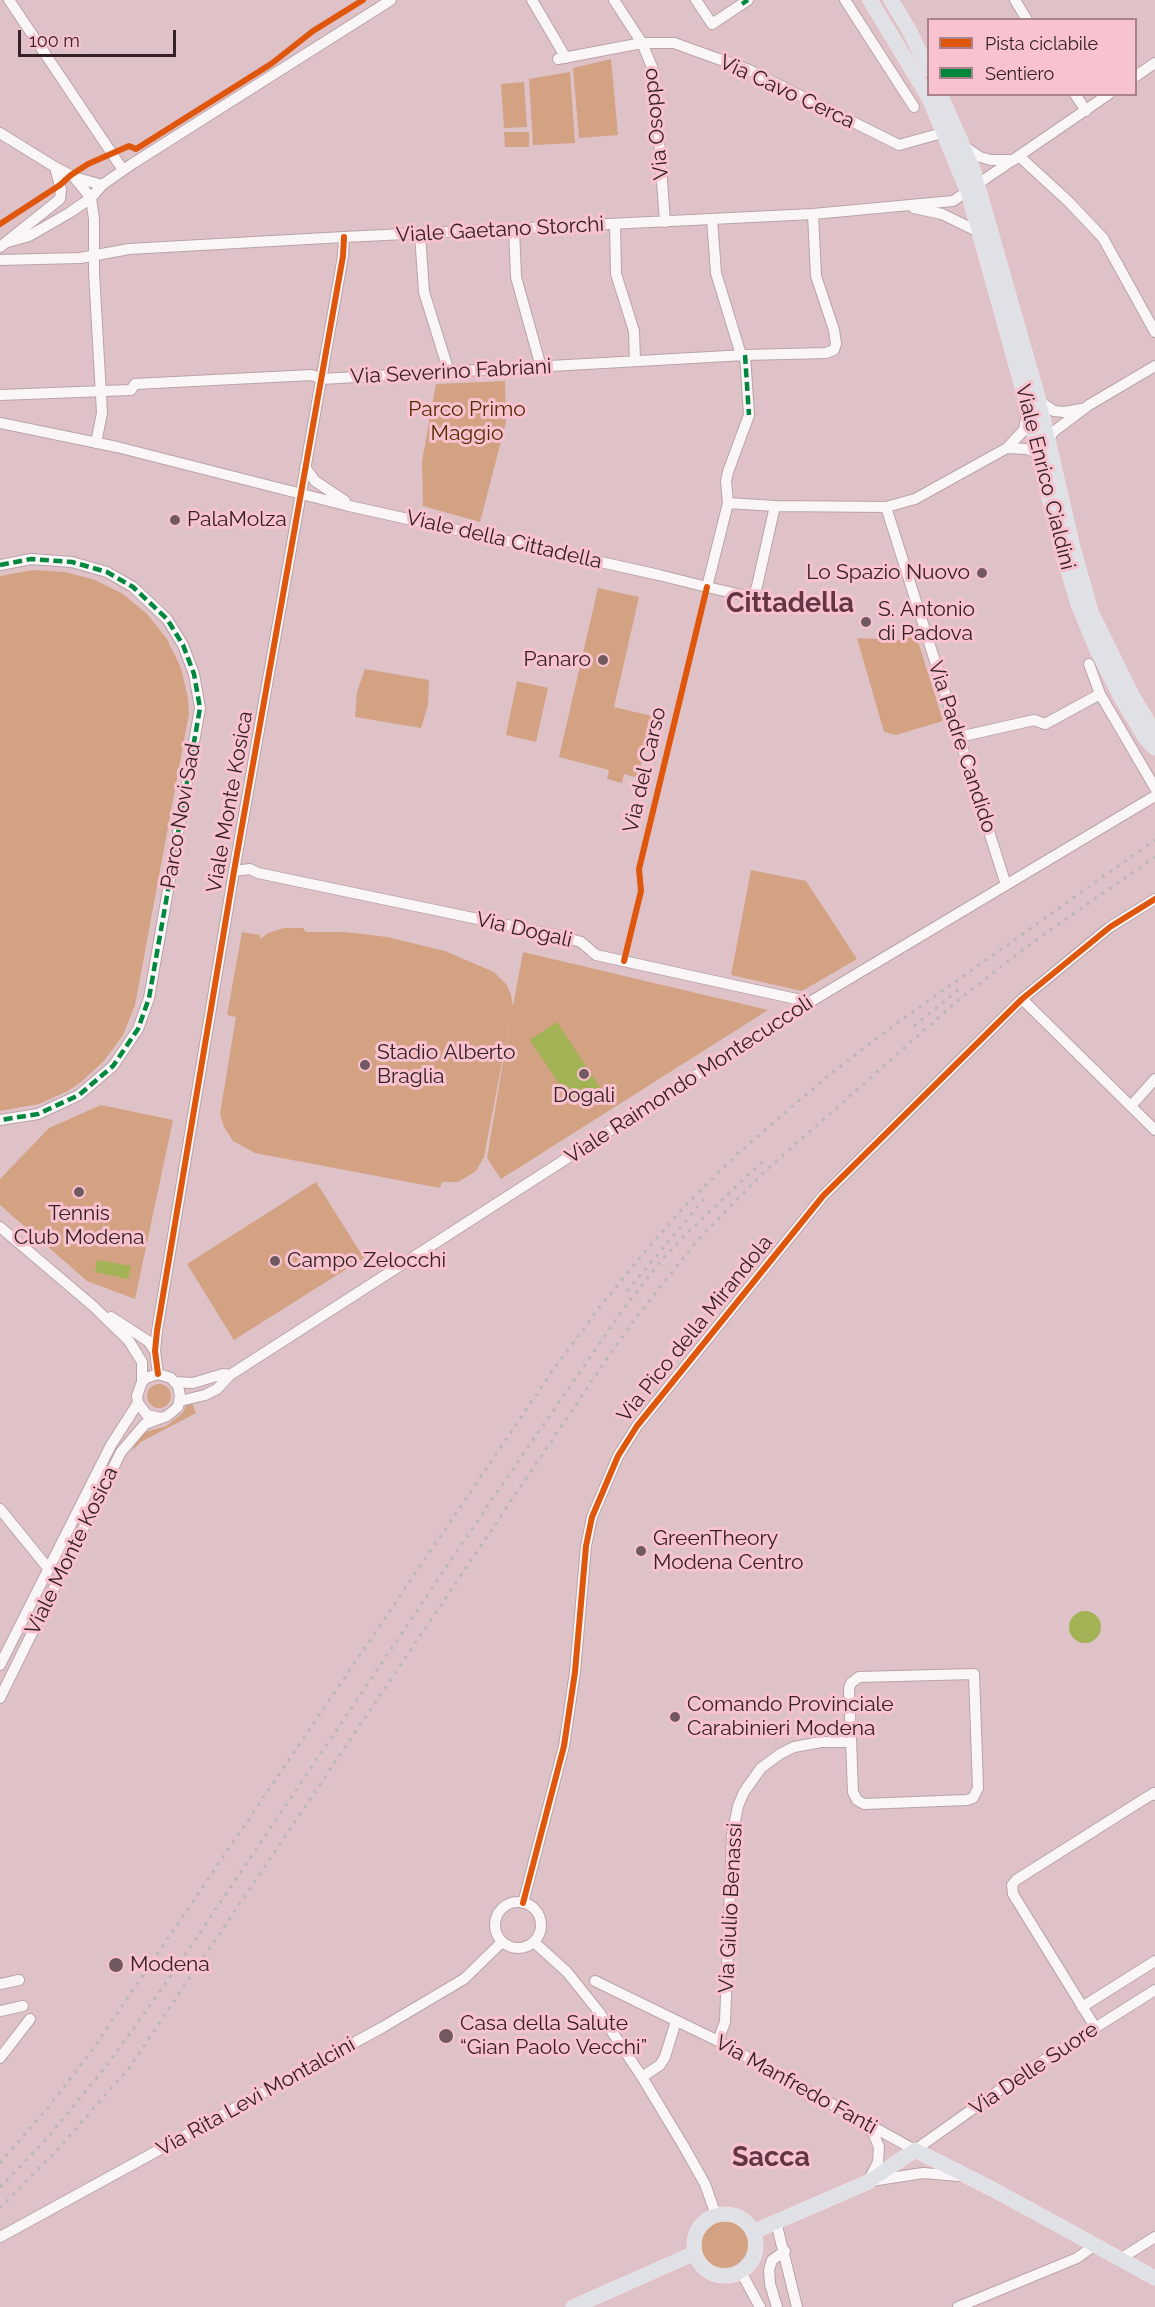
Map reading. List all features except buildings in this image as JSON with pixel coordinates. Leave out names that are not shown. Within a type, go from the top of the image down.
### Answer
[{"type":"main road","points":[[870,0],[927,95]]},
{"type":"main road","points":[[891,0],[927,67]]},
{"type":"main road","points":[[928,96],[942,133],[973,187]]},
{"type":"main road","points":[[941,96],[974,169],[973,187]]},
{"type":"main road","name":"Viale Enrico Cialdini","points":[[973,187],[979,232],[1034,405]]},
{"type":"main road","name":"Viale Enrico Cialdini","points":[[973,187],[1034,405],[1078,604],[1097,650],[1122,699],[1146,739],[1155,748]]},
{"type":"main road","name":"Viale Enrico Cialdini","points":[[1066,544],[1105,644],[1155,734]]},
{"type":"main road","points":[[753,2232],[867,2182],[915,2150],[994,2190],[1155,2278]]},
{"type":"main road","points":[[716,2215],[735,2215],[746,2222],[753,2232],[755,2251],[750,2263],[741,2272],[731,2276],[716,2275],[702,2267],[693,2246],[696,2232],[705,2221],[716,2215]]},
{"type":"main road","points":[[573,2307],[695,2253]]},
{"type":"street","points":[[9,0],[123,170]]},
{"type":"street","points":[[4,244],[29,236],[91,198],[102,185],[123,170],[391,0]]},
{"type":"street","name":"Via Cavo Cerca","points":[[532,0],[562,58],[642,44],[674,44],[749,70],[899,145],[942,133]]},
{"type":"street","name":"Via Osoppo","points":[[614,0],[642,44],[654,72],[665,222]]},
{"type":"street","points":[[696,0],[712,24],[745,2]]},
{"type":"street","points":[[845,0],[914,107]]},
{"type":"street","points":[[1015,0],[1026,18]]},
{"type":"street","points":[[1137,75],[1155,63]]},
{"type":"street","points":[[1076,96],[1086,111]]},
{"type":"street","name":"Viale Gaetano Storchi","points":[[0,260],[80,258],[129,249],[813,214],[953,201],[1106,96]]},
{"type":"street","points":[[0,133],[55,167],[75,177],[102,185]]},
{"type":"street","points":[[961,144],[980,157],[991,160],[1017,159],[1068,201],[1103,238],[1155,332]]},
{"type":"street","points":[[4,244],[24,225],[60,200],[61,190],[55,167]]},
{"type":"street","points":[[75,177],[91,198],[102,412],[96,443]]},
{"type":"street","name":"Viale Gaetano Storchi","points":[[905,206],[942,214],[979,232]]},
{"type":"street","name":"Via Severino Fabriani","points":[[0,395],[131,390],[135,384],[312,375],[321,379],[743,355],[826,353],[834,350],[836,344],[834,330],[815,270],[813,214]]},
{"type":"street","points":[[707,587],[729,503],[726,480],[749,415],[743,355],[716,273],[712,219]]},
{"type":"street","points":[[615,224],[616,274],[634,331],[635,361]]},
{"type":"street","points":[[514,229],[516,277],[541,367]]},
{"type":"street","points":[[420,234],[424,292],[449,372]]},
{"type":"street","name":"Viale Monte Kosica","points":[[158,1374],[155,1351],[157,1330],[234,871],[343,256],[344,237]]},
{"type":"street","points":[[1007,447],[1042,449],[1053,432],[1089,405],[1155,366]]},
{"type":"street","points":[[729,503],[775,506],[886,507],[915,499],[932,491],[1007,447],[1024,430],[1034,405],[1064,412],[1089,405]]},
{"type":"street","name":"Viale della Cittadella","points":[[0,423],[96,443],[354,507],[746,596],[755,592],[775,506]]},
{"type":"street","points":[[305,467],[309,475],[322,487],[354,507]]},
{"type":"street","name":"Via Padre Candido","points":[[886,507],[1006,885]]},
{"type":"street","name":"Parco Novi Sad","points":[[0,564],[39,559],[78,562],[107,572],[133,587],[159,610],[183,645],[194,674],[200,708],[149,998],[138,1029],[113,1066],[79,1095],[38,1114],[0,1120]]},
{"type":"street","points":[[1089,664],[1100,694],[1155,788]]},
{"type":"street","points":[[958,737],[1034,720],[1045,724],[1100,694]]},
{"type":"street","name":"Viale Raimondo Montecuccoli","points":[[180,1401],[205,1395],[217,1389],[230,1375],[810,1002],[1155,796]]},
{"type":"street","name":"Via Dogali","points":[[234,871],[250,869],[258,873],[564,937],[582,942],[596,955],[810,1002]]},
{"type":"street","name":"Via Pico della Mirandola","points":[[522,1903],[564,1746],[575,1672],[586,1546],[592,1517],[618,1456],[637,1426],[823,1196],[1022,999],[1110,927],[1155,899]]},
{"type":"street","points":[[1022,999],[1155,1130]]},
{"type":"street","points":[[1131,1106],[1155,1079]]},
{"type":"street","points":[[0,1227],[93,1306],[132,1329],[148,1341],[155,1351]]},
{"type":"street","name":"Viale Monte Kosica","points":[[0,1665],[111,1445],[138,1403],[137,1396],[142,1382],[142,1362],[139,1354],[93,1306]]},
{"type":"street","points":[[142,1382],[158,1374],[165,1375],[175,1382],[180,1391],[180,1401]]},
{"type":"street","name":"Viale Raimondo Montecuccoli","points":[[175,1382],[193,1383],[223,1374],[230,1375]]},
{"type":"street","name":"Viale Monte Kosica","points":[[0,1698],[121,1452],[145,1425],[173,1413],[180,1401]]},
{"type":"street","points":[[138,1403],[147,1415],[161,1418]]},
{"type":"street","points":[[0,1509],[48,1568]]},
{"type":"street","points":[[974,1674],[978,1788],[971,1799],[861,1803],[853,1792],[850,1742],[849,1688],[854,1679],[974,1674]]},
{"type":"street","name":"Via Giulio Benassi","points":[[718,2041],[725,2022],[732,1836],[738,1806],[744,1792],[761,1768],[794,1747],[821,1742],[850,1742]]},
{"type":"street","points":[[1095,2027],[1013,1894],[1012,1884],[1154,1793],[1155,1795]]},
{"type":"street","points":[[522,1903],[534,1908],[540,1919],[540,1931],[534,1942],[518,1948],[502,1941],[496,1930],[497,1917],[504,1907],[522,1903]]},
{"type":"street","name":"Via Rita Levi Montalcini","points":[[0,2237],[390,2023],[464,1979],[502,1941]]},
{"type":"street","points":[[534,1942],[556,1960],[582,1989],[642,2077],[702,2178],[716,2215]]},
{"type":"street","points":[[1082,2007],[1155,1961]]},
{"type":"street","points":[[0,1984],[19,1980]]},
{"type":"street","name":"Via Manfredo Fanti","points":[[595,1981],[718,2041],[915,2150]]},
{"type":"street","name":"Via Delle Suore","points":[[915,2150],[1022,2074],[1155,1990]]},
{"type":"street","points":[[0,2011],[23,2006]]},
{"type":"street","points":[[0,2058],[30,2019]]},
{"type":"street","points":[[642,2077],[657,2068],[666,2057],[676,2020]]},
{"type":"street","points":[[862,2121],[874,2135],[879,2147],[878,2162],[867,2182]]},
{"type":"street","points":[[867,2182],[923,2173],[966,2177]]},
{"type":"street","points":[[776,2222],[785,2251],[796,2307]]},
{"type":"street","points":[[1120,2259],[1155,2236]]},
{"type":"street","points":[[958,2307],[1077,2258],[1095,2245]]},
{"type":"street","points":[[777,2307],[770,2284],[770,2264],[776,2256],[785,2251]]},
{"type":"street","points":[[741,2272],[760,2307]]},
{"type":"green space","points":[[611,59],[618,135],[579,138],[573,68]]},
{"type":"green space","points":[[570,72],[575,143],[533,145],[529,79]]},
{"type":"green space","points":[[524,82],[527,127],[504,128],[501,84]]},
{"type":"green space","points":[[504,132],[529,132],[529,147],[505,147]]},
{"type":"green space","name":"Parco Primo Maggio","points":[[505,381],[506,422],[480,522],[423,506],[422,461],[436,384]]},
{"type":"green space","points":[[33,570],[65,572],[95,580],[123,594],[147,614],[167,639],[181,668],[189,714],[135,1005],[123,1035],[104,1061],[68,1091],[39,1104],[0,1111],[0,576]]},
{"type":"green space","name":"Panaro","points":[[598,588],[639,597],[614,707],[652,716],[638,778],[624,774],[622,783],[607,779],[609,770],[559,757]]},
{"type":"green space","points":[[916,635],[943,721],[896,735],[884,732],[857,638],[900,640]]},
{"type":"green space","points":[[365,669],[429,680],[428,705],[421,728],[355,717],[357,692]]},
{"type":"green space","points":[[517,681],[548,688],[536,742],[506,735]]},
{"type":"green space","points":[[751,870],[806,881],[857,959],[802,991],[731,975]]},
{"type":"green space","name":"Stadio Alberto Braglia","points":[[284,928],[303,928],[306,932],[345,932],[387,937],[445,951],[494,972],[507,985],[513,1006],[523,952],[768,1010],[501,1179],[487,1158],[509,1026],[484,1157],[476,1171],[458,1182],[442,1182],[440,1188],[255,1153],[233,1141],[224,1127],[220,1114],[236,1017],[227,1015],[242,932],[260,935],[260,939],[268,933]]},
{"type":"green space","name":"Tennis Club Modena","points":[[101,1105],[173,1120],[135,1299],[87,1281],[0,1205],[0,1179],[49,1128]]},
{"type":"green space","name":"Campo Zelocchi","points":[[316,1182],[364,1258],[234,1340],[187,1264]]},
{"type":"green space","points":[[159,1384],[164,1385],[170,1391],[170,1401],[164,1407],[159,1408],[154,1407],[148,1401],[147,1396],[148,1391],[154,1385]]},
{"type":"green space","points":[[192,1403],[196,1413],[141,1442],[133,1450],[134,1444],[142,1433],[166,1426],[183,1413],[186,1405]]},
{"type":"green space","points":[[719,2220],[729,2220],[741,2227],[748,2239],[748,2249],[741,2261],[729,2268],[719,2268],[704,2257],[700,2249],[700,2239],[711,2224]]},
{"type":"shaded area","points":[[557,1022],[600,1088],[573,1105],[530,1040]]},
{"type":"shaded area","points":[[97,1260],[131,1266],[128,1279],[95,1272]]},
{"type":"shaded area","points":[[1085,1611],[1097,1615],[1101,1627],[1097,1639],[1085,1643],[1073,1639],[1069,1627],[1073,1615]]},
{"type":"railway","points":[[0,2163],[46,2110],[93,2049],[551,1373],[598,1309],[682,1209],[737,1154],[829,1075],[893,1026],[1155,840]]},
{"type":"railway","points":[[0,2208],[57,2150],[129,2068],[604,1363],[634,1320],[696,1242],[762,1174],[957,1001],[1033,942],[1155,857]]},
{"type":"railway","points":[[914,1026],[958,990]]},
{"type":"railway","points":[[0,2187],[43,2143],[104,2069],[166,1983],[622,1311],[682,1238],[766,1158]]},
{"type":"railway","points":[[627,1291],[704,1199]]},
{"type":"marked path","points":[[742,4],[748,0]]},
{"type":"marked path","points":[[745,355],[749,415]]},
{"type":"marked path","points":[[0,565],[31,559],[72,562],[107,572],[133,587],[167,619],[183,645],[194,674],[200,708],[149,998],[138,1029],[113,1066],[79,1095],[38,1114],[0,1120]]},
{"type":"cycle path","points":[[0,224],[88,164],[129,146],[136,149],[271,64],[313,31],[363,0]]},
{"type":"cycle path","points":[[158,1374],[155,1351],[157,1331],[234,871],[343,256],[344,237]]},
{"type":"cycle path","name":"Via del Carso","points":[[624,961],[641,891],[639,869],[707,587]]},
{"type":"cycle path","points":[[523,1903],[564,1746],[575,1672],[586,1546],[592,1517],[618,1456],[637,1426],[823,1196],[1022,999],[1110,927],[1155,899]]},
{"type":"place","name":"PalaMolza","points":[[175,520]]},
{"type":"place","name":"Lo Spazio Nuovo","points":[[982,573]]},
{"type":"place","name":"S. Antonio di Padova","points":[[866,622]]},
{"type":"place","name":"Panaro","points":[[603,660]]},
{"type":"place","name":"Stadio Alberto Braglia","points":[[365,1065]]},
{"type":"place","name":"Dogali","points":[[584,1074]]},
{"type":"place","name":"Tennis Club Modena","points":[[79,1192]]},
{"type":"place","name":"Campo Zelocchi","points":[[275,1261]]},
{"type":"place","name":"GreenTheory Modena Centro","points":[[641,1551]]},
{"type":"place","name":"Comando Provinciale Carabinieri Modena","points":[[675,1717]]},
{"type":"place","name":"Modena","points":[[116,1965]]},
{"type":"place","name":"Casa della Salute “Gian Paolo Vecchi”","points":[[446,2036]]},
{"type":"district","name":"Cittadella","points":[[790,604]]},
{"type":"district","name":"Sacca","points":[[771,2158]]}]
